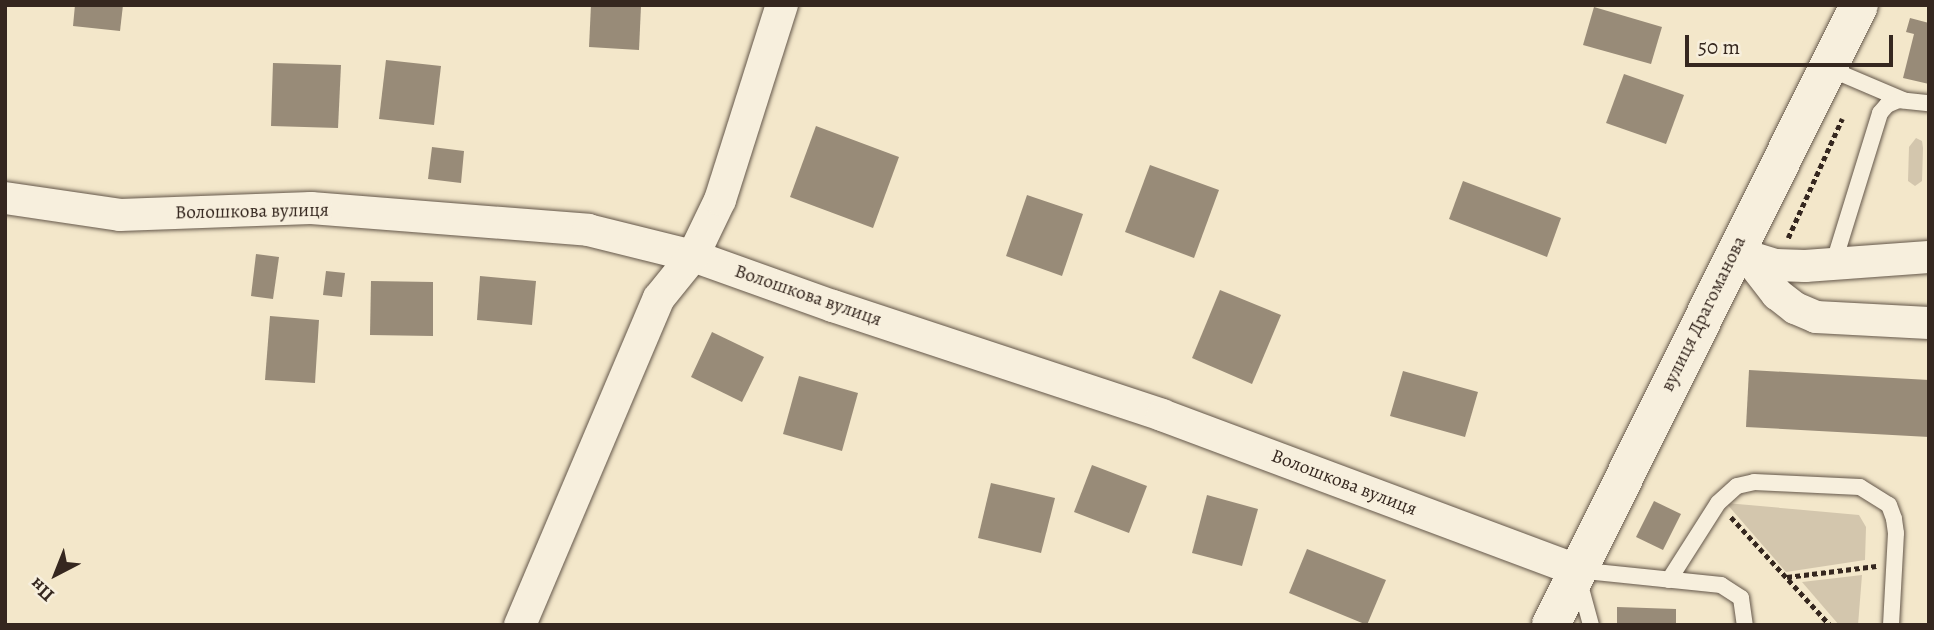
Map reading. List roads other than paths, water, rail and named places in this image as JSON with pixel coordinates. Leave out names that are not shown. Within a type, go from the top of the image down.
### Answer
[{"type":"street","points":[[520,625],[659,298],[693,256],[720,200],[782,5]]},
{"type":"street","name":"вулиця Драгоманова","points":[[1552,625],[1576,570],[1753,258],[1843,75],[1859,5]]},
{"type":"street","name":"Волошкова вулиця","points":[[5,198],[120,215],[311,208],[588,230],[693,256],[832,306],[1162,415],[1576,570]]},
{"type":"street","points":[[1753,258],[1833,265],[1929,257]]},
{"type":"street","points":[[1753,258],[1776,294],[1795,308],[1816,317],[1929,323]]},
{"type":"lane","points":[[1843,75],[1903,100],[1929,103]]},
{"type":"lane","points":[[1833,265],[1877,118],[1887,105],[1903,100]]},
{"type":"lane","points":[[1670,580],[1718,503],[1731,489],[1747,482],[1860,487],[1883,500],[1893,512],[1896,533],[1891,625]]},
{"type":"lane","points":[[1591,625],[1576,570],[1728,588],[1741,598],[1745,625]]}]
